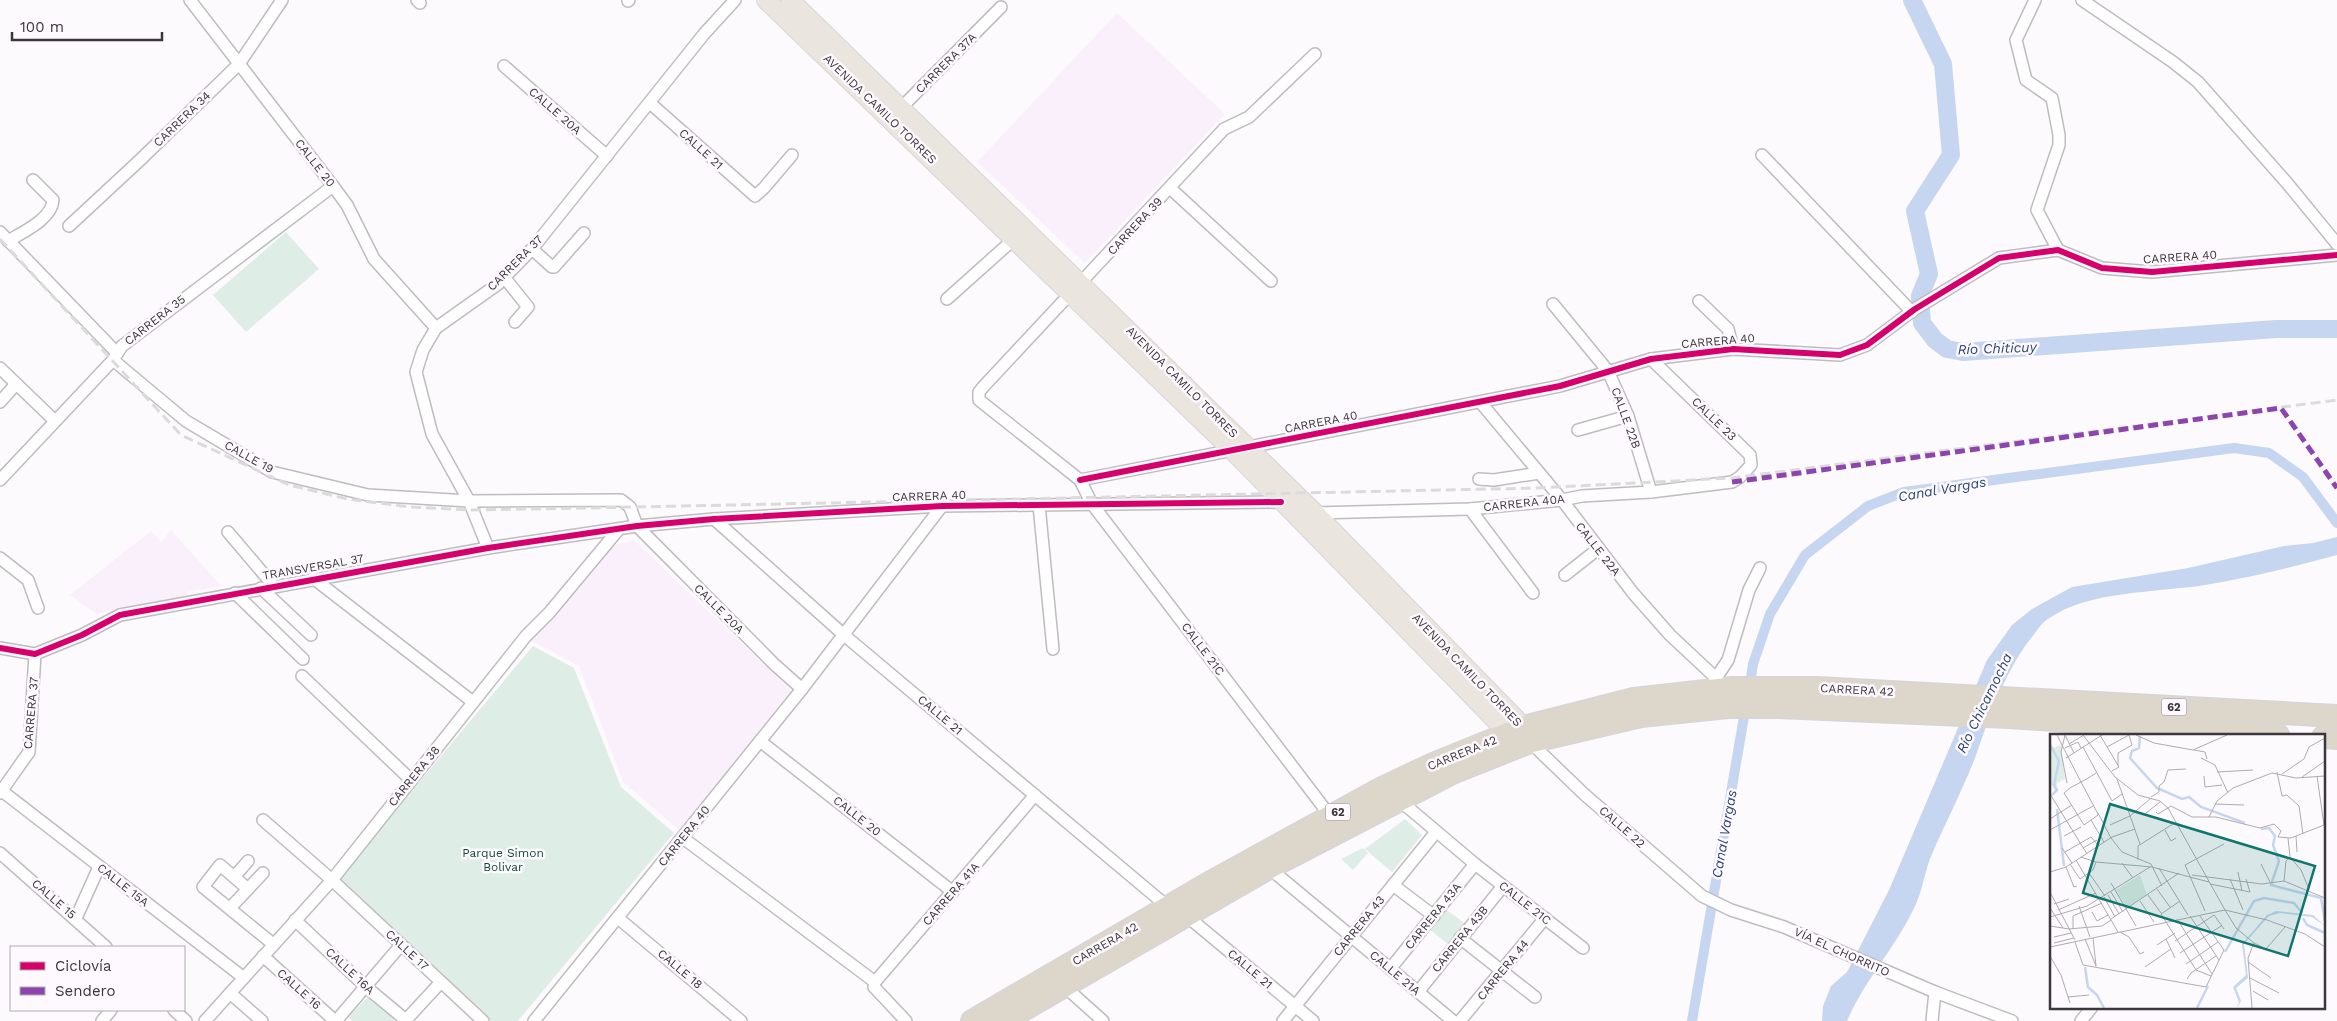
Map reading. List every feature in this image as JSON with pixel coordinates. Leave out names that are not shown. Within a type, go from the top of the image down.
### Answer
[{"type":"highway","name":"CARRERA 42","points":[[1757,697],[1817,688],[1952,695],[2010,708]]},
{"type":"highway","name":"CARRERA 42","points":[[972,1021],[1168,907],[1382,788],[1433,764],[1521,734],[1641,716],[1724,690],[1757,697],[1944,715],[2010,708]]},
{"type":"highway","name":"62","points":[[2010,708],[2337,716]]},
{"type":"highway","name":"62","points":[[2010,708],[2217,732],[2258,734]]},
{"type":"highway","name":"CARRERA 42","points":[[1004,1021],[1188,917],[1203,905],[1269,868],[1398,799],[1452,773],[1521,734]]},
{"type":"highway","points":[[2324,737],[2337,738]]},
{"type":"main road","name":"AVENIDA CAMILO TORRES","points":[[766,0],[896,113],[1240,449],[1521,734]]},
{"type":"main road","name":"AVENIDA CAMILO TORRES","points":[[790,0],[1014,239],[1076,289]]},
{"type":"main road","name":"AVENIDA CAMILO TORRES","points":[[1240,449],[1281,502],[1308,517]]},
{"type":"street","name":"CALLE 20","points":[[190,0],[347,205],[374,259],[436,328]]},
{"type":"street","name":"CARRERA 34","points":[[69,226],[239,64],[282,0]]},
{"type":"street","name":"CARRERA 37","points":[[488,548],[469,501],[432,434],[416,372],[423,350],[436,328],[504,277],[532,249],[704,34],[735,0]]},
{"type":"street","points":[[2035,0],[2016,40],[2026,80],[2052,98],[2059,145],[2037,210],[2058,250]]},
{"type":"street","points":[[2082,0],[2173,62],[2198,82],[2288,183],[2337,244]]},
{"type":"street","name":"CARRERA 37A","points":[[896,113],[1001,7]]},
{"type":"street","name":"CARRERA 39","points":[[1080,480],[989,410],[978,400],[979,392],[1224,129],[1249,117],[1315,54]]},
{"type":"street","name":"CALLE 20A","points":[[504,66],[607,156]]},
{"type":"street","name":"CALLE 21","points":[[650,103],[755,196],[760,194],[792,155]]},
{"type":"street","points":[[1762,155],[1914,310]]},
{"type":"street","points":[[8,241],[35,224],[51,209],[53,200],[33,180]]},
{"type":"street","name":"CARRERA 35","points":[[1,477],[55,422],[122,346],[333,186]]},
{"type":"street","points":[[1170,188],[1271,281]]},
{"type":"street","name":"CALLE 19","points":[[0,232],[115,356],[186,421],[272,472],[368,495],[469,501]]},
{"type":"street","points":[[532,249],[552,268],[584,233]]},
{"type":"street","points":[[947,299],[1014,239]]},
{"type":"street","name":"CARRERA 40","points":[[1080,480],[1481,403],[1560,386],[1608,370],[1652,359],[1734,349],[1840,355],[1867,345],[1932,298],[2000,258],[2058,250],[2102,268],[2152,272],[2337,255]]},
{"type":"street","points":[[504,277],[528,307],[515,322]]},
{"type":"street","points":[[1699,301],[1728,328],[1734,349]]},
{"type":"street","name":"CALLE 22B","points":[[1553,304],[1608,370],[1628,416],[1652,492]]},
{"type":"street","name":"CALLE 23","points":[[1652,359],[1750,455],[1751,465],[1740,477],[1732,482]]},
{"type":"street","points":[[0,368],[55,422]]},
{"type":"street","points":[[0,402],[16,384]]},
{"type":"street","name":"CALLE 22A","points":[[1481,403],[1562,500],[1598,549],[1670,636],[1724,690]]},
{"type":"street","points":[[1578,430],[1628,416]]},
{"type":"street","points":[[1479,479],[1494,480],[1539,474]]},
{"type":"street","name":"CALLE 21C","points":[[1080,480],[1092,504],[1330,816]]},
{"type":"street","name":"CARRERA 40A","points":[[1308,517],[1470,509],[1562,500],[1582,496],[1652,492],[1732,482]]},
{"type":"street","points":[[469,501],[621,500],[630,507],[637,526]]},
{"type":"street","name":"CARRERA 40","points":[[637,526],[714,519],[942,506],[1281,502]]},
{"type":"street","points":[[1038,505],[1053,649]]},
{"type":"street","name":"CARRERA 40","points":[[534,1021],[802,689],[942,506]]},
{"type":"street","points":[[1470,509],[1533,593]]},
{"type":"street","name":"CALLE 21","points":[[714,519],[844,635],[1168,907]]},
{"type":"street","name":"CALLE 20A","points":[[637,526],[774,664],[802,689]]},
{"type":"street","name":"TRANSVERSAL 37","points":[[36,654],[82,635],[120,615],[313,578],[488,548],[637,526]]},
{"type":"street","name":"CARRERA 38","points":[[205,1021],[332,880],[526,636],[549,613],[619,529]]},
{"type":"street","points":[[228,532],[273,586]]},
{"type":"street","points":[[1565,574],[1598,549]]},
{"type":"street","points":[[0,558],[28,580],[38,608]]},
{"type":"street","points":[[1724,690],[1724,669],[1749,590],[1760,568]]},
{"type":"street","points":[[313,578],[473,702]]},
{"type":"street","points":[[261,588],[311,635]]},
{"type":"street","points":[[235,593],[303,659]]},
{"type":"street","points":[[0,648],[36,654]]},
{"type":"street","name":"CARRERA 37","points":[[1,792],[28,752],[36,654]]},
{"type":"street","points":[[302,676],[411,780]]},
{"type":"street","name":"CALLE 22","points":[[1521,734],[1585,795],[1702,896],[1720,905]]},
{"type":"street","name":"CALLE 20","points":[[760,741],[953,892]]},
{"type":"street","name":"CALLE 15A","points":[[1,792],[244,978]]},
{"type":"street","name":"CARRERA 41A","points":[[875,982],[1035,795]]},
{"type":"street","name":"CALLE 21C","points":[[1398,799],[1475,864],[1584,948]]},
{"type":"street","name":"CALLE 17","points":[[263,820],[332,880],[483,1021]]},
{"type":"street","name":"CARRERA 43","points":[[1283,1021],[1436,832]]},
{"type":"street","points":[[683,838],[875,982],[874,987],[906,1021]]},
{"type":"street","name":"CALLE 15","points":[[0,852],[76,918],[105,946]]},
{"type":"street","points":[[234,877],[248,861]]},
{"type":"street","name":"CARRERA 43A","points":[[1390,969],[1475,864]]},
{"type":"street","points":[[248,889],[220,865],[203,887],[273,944]]},
{"type":"street","points":[[76,918],[99,867]]},
{"type":"street","name":"CALLE 21A","points":[[1269,868],[1453,1021]]},
{"type":"street","points":[[230,908],[263,873]]},
{"type":"street","points":[[1393,885],[1434,916]]},
{"type":"street","name":"CARRERA 43B","points":[[1418,992],[1503,886]]},
{"type":"street","name":"VÍA EL CHORRITO","points":[[1720,905],[1784,927],[1840,953],[2011,1021]]},
{"type":"street","name":"CALLE 21","points":[[1188,917],[1313,1021]]},
{"type":"street","name":"CALLE 18","points":[[618,918],[741,1021]]},
{"type":"street","name":"CARRERA 44","points":[[1460,1021],[1545,918]]},
{"type":"street","name":"CALLE 16A","points":[[295,920],[366,987],[406,1021]]},
{"type":"street","points":[[1460,938],[1535,997]]},
{"type":"street","points":[[336,1021],[402,945]]},
{"type":"street","name":"CALLE 16","points":[[263,956],[336,1021]]},
{"type":"street","points":[[406,1021],[441,982]]},
{"type":"street","points":[[1064,986],[1103,1021]]},
{"type":"street","points":[[1932,1021],[1935,992]]},
{"type":"street","points":[[230,993],[262,1021]]},
{"type":"street","points":[[2081,1021],[2091,1008]]},
{"type":"street","points":[[175,1011],[186,1021]]},
{"type":"shaded area","points":[[1117,13],[1225,114],[1085,263],[977,162]]},
{"type":"shaded area","points":[[171,530],[221,586],[187,592],[187,596],[97,614],[70,595],[151,531],[161,542]]},
{"type":"shaded area","points":[[634,540],[793,692],[679,830],[623,782],[579,666],[531,641],[612,546]]},
{"type":"green space","points":[[286,232],[319,269],[246,332],[213,295]]},
{"type":"green space","name":"Parque Simon Bolivar","points":[[533,646],[574,668],[621,787],[674,833],[518,1021],[488,1021],[338,879]]},
{"type":"green space","points":[[1405,819],[1422,835],[1392,872],[1365,849]]},
{"type":"green space","points":[[1363,848],[1368,853],[1353,870],[1341,859]]},
{"type":"green space","points":[[1444,908],[1466,924],[1449,945],[1428,928]]},
{"type":"green space","points":[[370,995],[394,1021],[353,1021],[348,1017]]},
{"type":"water","name":"Río Chicamocha","points":[[2337,537],[2337,555],[2222,582],[2103,598],[2065,610],[2045,621],[2028,642],[2004,683],[1970,770],[1932,854],[1916,904],[1900,934],[1863,991],[1847,1021],[1822,1021],[1823,1006],[1831,986],[1847,972],[1889,890],[1987,660],[2012,625],[2032,609],[2072,587],[2188,568],[2284,546],[2313,543]]},
{"type":"waterway","name":"Río Chiticuy","points":[[1912,0],[1943,64],[1951,155],[1915,211],[1929,274],[1920,296],[1922,323],[1935,340],[1947,349],[1963,352],[2276,329],[2337,329]]},
{"type":"waterway","name":"Canal Vargas","points":[[1749,691],[1753,664],[1770,614],[1805,555],[1868,506],[1904,492],[2234,448],[2269,453],[2303,477],[2337,523]]},
{"type":"waterway","name":"Canal Vargas","points":[[1692,1021],[1746,705]]},
{"type":"railway","points":[[0,239],[181,435],[289,485],[347,499],[410,507],[473,510],[1537,488],[1732,478],[2337,400]]},
{"type":"marked path","points":[[1732,482],[2281,408],[2337,488]]},
{"type":"cycle path","points":[[1080,480],[1560,386],[1651,359],[1733,349],[1840,355],[1867,345],[1915,309],[1999,258],[2058,250],[2102,268],[2152,272],[2337,255]]},
{"type":"cycle path","points":[[0,648],[35,654],[82,635],[120,615],[488,548],[637,526],[714,519],[942,506],[1281,502]]}]
